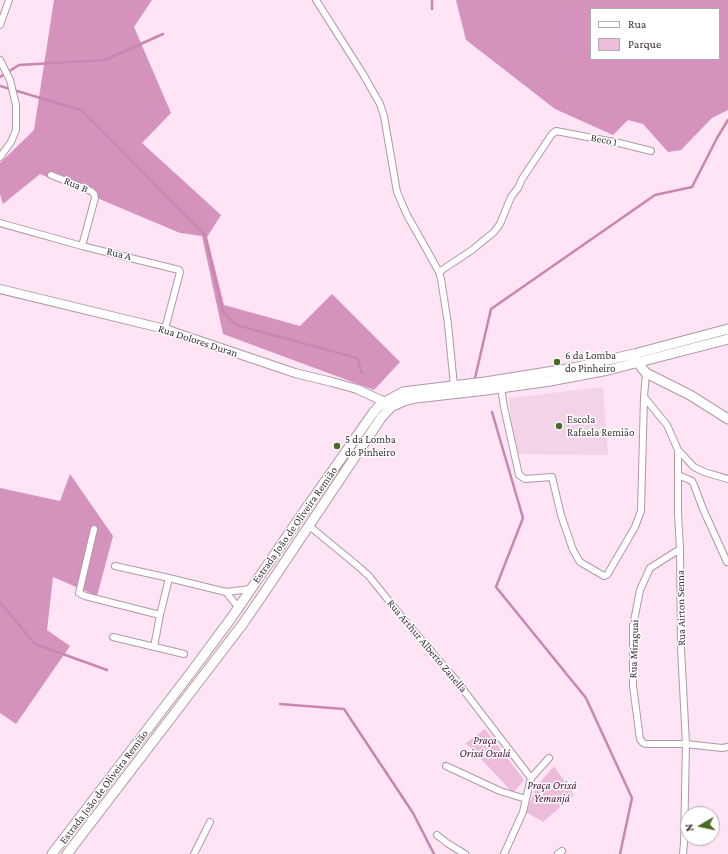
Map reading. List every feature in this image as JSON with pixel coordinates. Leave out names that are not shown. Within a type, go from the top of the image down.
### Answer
[{"type":"main road","name":"Estrada João de Oliveira Remião","points":[[67,854],[242,624],[381,418],[388,404],[403,392],[454,386],[485,386],[501,388],[558,380],[608,370],[636,359],[728,329]]},
{"type":"main road","name":"Estrada João de Oliveira Remião","points":[[55,853],[232,617],[250,589],[378,407],[416,398],[573,368],[636,359],[728,339]]},
{"type":"main road","points":[[636,359],[646,373],[690,395],[728,419]]},
{"type":"main road","points":[[250,589],[260,591],[262,596]]},
{"type":"street","points":[[0,25],[10,0]]},
{"type":"street","points":[[316,0],[363,74],[380,104],[384,116],[397,192],[407,215],[439,272],[441,279],[448,324],[454,386]]},
{"type":"street","points":[[0,60],[10,80],[16,105],[16,130],[11,142],[0,157]]},
{"type":"street","name":"Beco 1","points":[[439,272],[472,250],[494,232],[500,224],[510,197],[518,188],[522,179],[552,134],[556,131],[619,143],[651,151]]},
{"type":"street","name":"Rua B","points":[[51,175],[91,191],[94,194],[95,198],[82,246]]},
{"type":"street","name":"Rua A","points":[[0,223],[82,246],[179,270],[180,272],[166,329]]},
{"type":"street","name":"Rua Dolores Duran","points":[[0,289],[166,329],[295,373],[357,389],[388,404]]},
{"type":"street","points":[[501,388],[519,474],[525,479],[552,477],[561,515],[573,550],[580,562],[604,576],[607,575],[635,527],[641,510],[646,373]]},
{"type":"street","name":"Rua Airton Senna","points":[[644,397],[667,425],[678,450],[681,648],[686,744],[683,854]]},
{"type":"street","points":[[678,450],[694,467],[704,472],[728,479]]},
{"type":"street","points":[[678,475],[692,481],[694,484],[703,509],[727,562]]},
{"type":"street","name":"Rua Arthur Alberto Zanella","points":[[308,527],[313,529],[369,576],[405,621],[456,679],[532,778]]},
{"type":"street","points":[[94,529],[79,593],[85,596],[160,615]]},
{"type":"street","name":"Rua Miraguai","points":[[680,549],[650,568],[640,590],[633,626],[633,686],[640,740],[646,744],[686,744]]},
{"type":"street","points":[[115,566],[226,592],[250,589]]},
{"type":"street","points":[[154,647],[168,578]]},
{"type":"street","points":[[226,592],[238,607]]},
{"type":"street","points":[[113,637],[184,654]]},
{"type":"street","points":[[686,744],[722,748],[728,747]]},
{"type":"street","points":[[504,854],[522,812],[532,778],[548,758]]},
{"type":"street","points":[[446,766],[500,791],[526,799]]},
{"type":"street","points":[[194,854],[210,822]]},
{"type":"street","points":[[437,835],[465,854]]},
{"type":"shaded area","points":[[54,0],[152,0],[134,27],[171,113],[142,143],[221,215],[207,237],[224,305],[300,326],[332,294],[400,362],[374,390],[223,334],[202,236],[180,233],[40,174],[3,204],[0,194],[0,163],[34,130]]},
{"type":"shaded area","points":[[456,0],[728,0],[728,110],[712,118],[681,150],[668,152],[643,124],[628,120],[613,135],[555,109],[466,40]]},
{"type":"shaded area","name":"Escola Rafaela Remião","points":[[603,387],[608,455],[514,454],[509,398]]},
{"type":"shaded area","points":[[70,474],[113,536],[97,596],[53,577],[47,630],[70,646],[16,724],[0,713],[0,488],[60,501]]},
{"type":"green space","name":"Praça Orixá Oxalá","points":[[485,729],[524,780],[513,793],[466,743]]},
{"type":"green space","name":"Praça Orixá Yemanjá","points":[[554,766],[574,795],[543,822],[526,812],[537,786]]},
{"type":"waterway","points":[[432,0],[432,9]]},
{"type":"waterway","points":[[0,77],[19,65],[105,60],[163,34]]},
{"type":"waterway","points":[[0,86],[81,110],[205,235],[223,312],[236,325],[357,358],[362,373]]},
{"type":"waterway","points":[[475,378],[491,309],[655,195],[692,187],[728,120]]},
{"type":"waterway","points":[[492,412],[523,518],[496,587],[586,698],[632,798],[620,854]]},
{"type":"waterway","points":[[0,602],[35,644],[107,670]]},
{"type":"waterway","points":[[280,704],[344,709],[413,813],[434,854]]},
{"type":"place","name":"6 da Lomba do Pinheiro","points":[[557,362]]},
{"type":"place","name":"Escola Rafaela Remião","points":[[559,426]]},
{"type":"place","name":"5 da Lomba do Pinheiro","points":[[337,446]]}]
